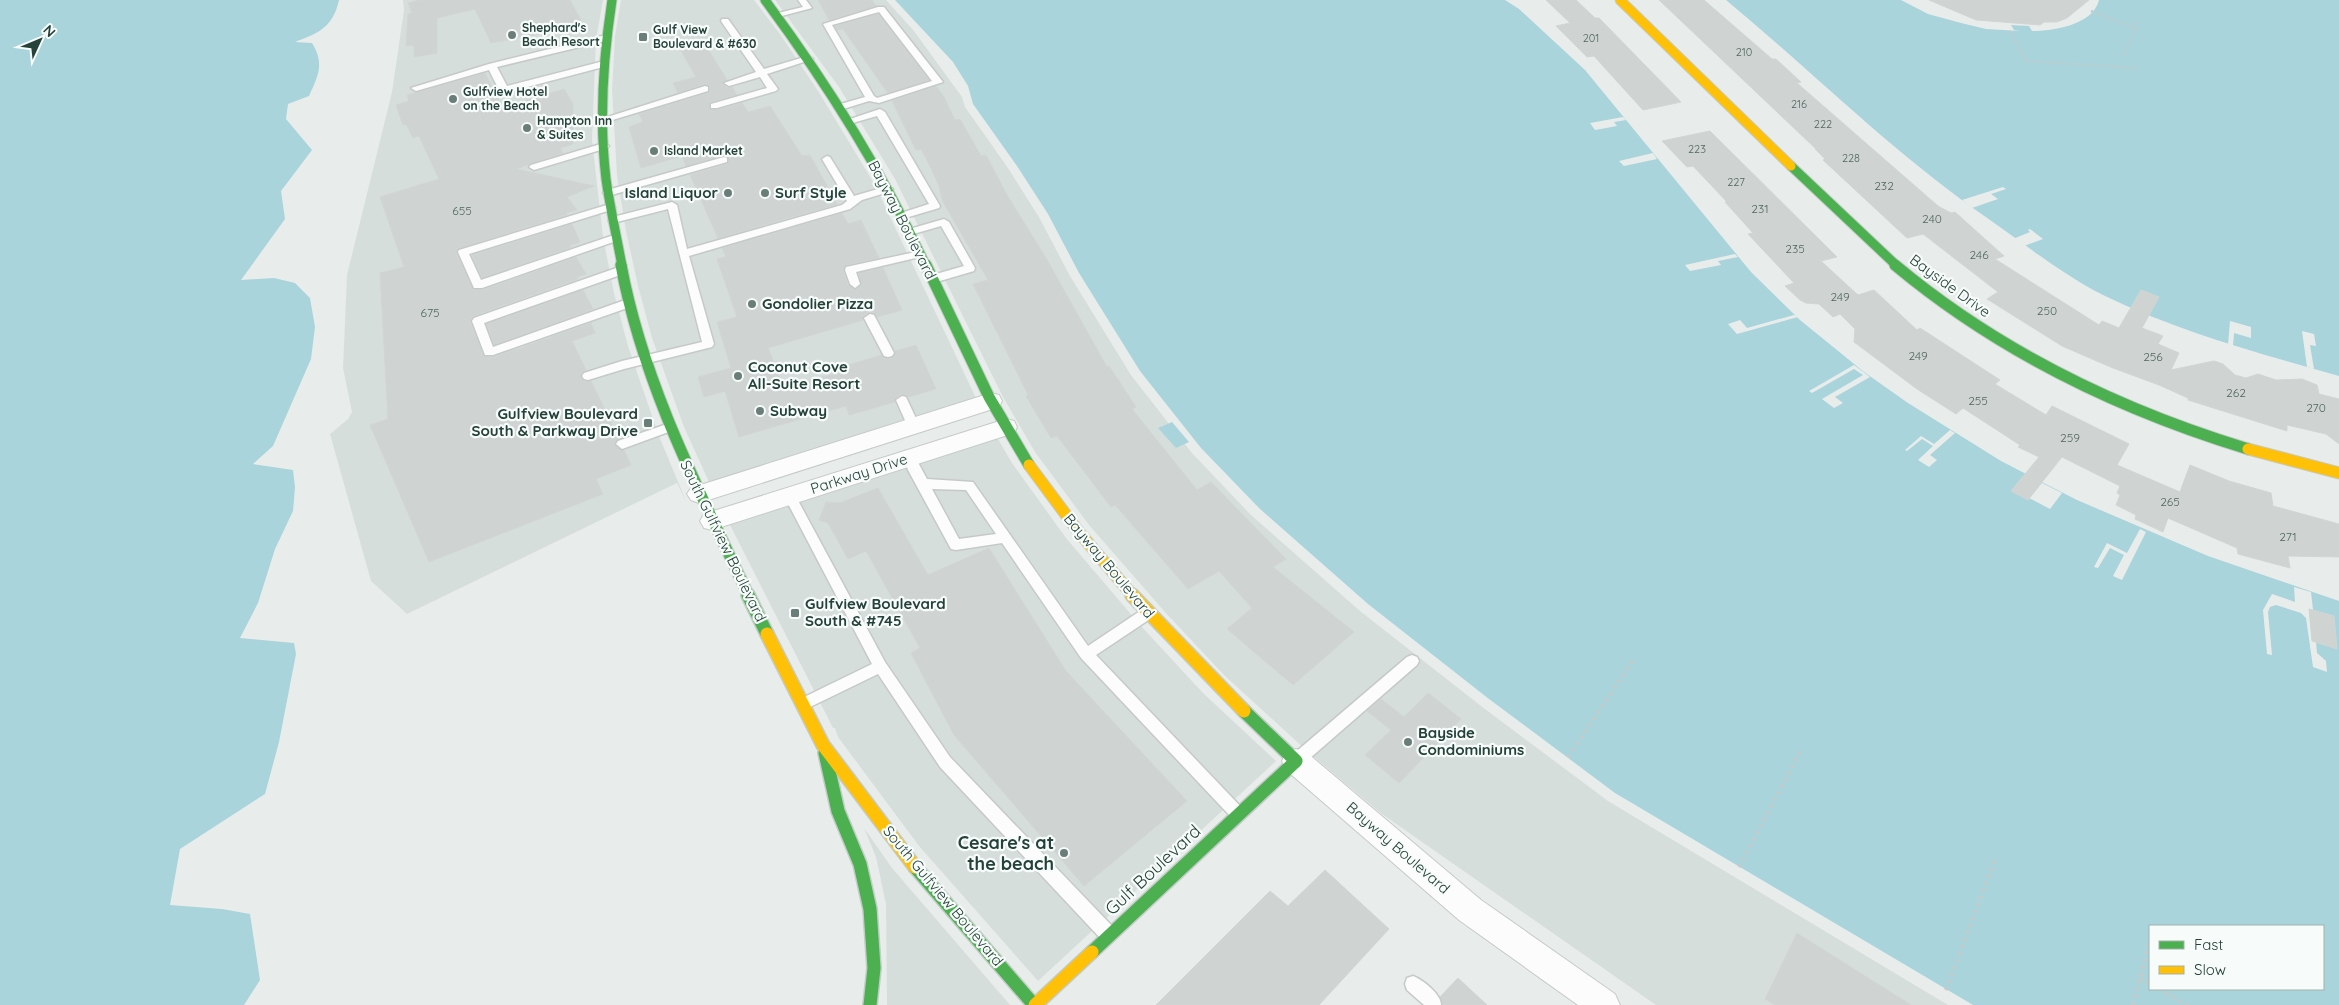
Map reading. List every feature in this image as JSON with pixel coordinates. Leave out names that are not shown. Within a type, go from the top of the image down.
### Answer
[{"type":"street","name":"South Gulfview Boulevard","points":[[612,0],[604,64],[603,120],[608,193],[615,238],[629,303],[646,360],[670,427],[712,521],[823,744],[906,857],[1035,1005]]},
{"type":"street","name":"Bayway Boulevard","points":[[765,0],[808,58],[840,107],[902,216],[991,402],[1024,458],[1078,532],[1148,614],[1213,684],[1296,761],[1470,910],[1604,1005]]},
{"type":"street","name":"Bayside Drive","points":[[1620,0],[1879,251],[1930,293],[1995,337],[2053,371],[2134,409],[2216,440],[2339,473]]},
{"type":"street","name":"Parkway Drive","points":[[699,494],[991,402]]},
{"type":"street","name":"Parkway Drive","points":[[712,521],[1006,427]]},
{"type":"street","points":[[823,744],[838,811],[860,864],[870,909],[874,968],[870,1005]]},
{"type":"street","name":"Gulf Boulevard","points":[[1035,1005],[1296,761]]},
{"type":"lane","points":[[777,16],[808,8],[802,0]]},
{"type":"lane","points":[[840,107],[870,98],[876,101],[938,82],[881,9],[827,24],[870,98]]},
{"type":"lane","points":[[714,106],[773,89],[726,21]]},
{"type":"lane","points":[[416,88],[492,66],[606,38]]},
{"type":"lane","points":[[729,82],[808,58]]},
{"type":"lane","points":[[492,66],[504,90],[604,64]]},
{"type":"lane","points":[[603,120],[705,89]]},
{"type":"lane","points":[[848,121],[880,112],[935,206],[902,216]]},
{"type":"lane","points":[[534,167],[604,146]]},
{"type":"lane","points":[[608,193],[724,160]]},
{"type":"lane","points":[[827,160],[853,202]]},
{"type":"lane","points":[[683,254],[846,207],[858,198],[888,189]]},
{"type":"lane","points":[[588,376],[622,364],[646,360],[708,344],[683,254],[672,205],[613,220]]},
{"type":"lane","points":[[610,207],[463,252],[478,285],[615,238]]},
{"type":"lane","points":[[910,232],[944,222],[970,268],[933,280]]},
{"type":"lane","points":[[855,284],[850,270],[920,254]]},
{"type":"lane","points":[[622,270],[478,321],[489,352],[629,303]]},
{"type":"lane","points":[[870,318],[888,353]]},
{"type":"lane","points":[[902,400],[914,426]]},
{"type":"lane","points":[[622,444],[670,427]]},
{"type":"lane","points":[[910,458],[914,470],[956,545],[1005,538]]},
{"type":"lane","points":[[923,484],[969,485],[1086,654],[1238,814]]},
{"type":"lane","points":[[790,496],[880,666],[945,762],[1108,935]]},
{"type":"lane","points":[[1086,654],[1148,614]]},
{"type":"lane","points":[[1296,761],[1412,661]]},
{"type":"lane","points":[[803,704],[880,666]]},
{"type":"lane","points":[[1413,984],[1434,1003]]},
{"type":"path","points":[[2091,11],[2135,28]]},
{"type":"path","points":[[2124,56],[2138,21]]},
{"type":"path","points":[[2010,31],[2026,61],[2138,68]]},
{"type":"path","points":[[1568,757],[1634,659]]},
{"type":"path","points":[[1739,867],[1800,752]]},
{"type":"path","points":[[1946,990],[1995,859]]},
{"type":"path","points":[[2133,1005],[2149,943]]},
{"type":"path","points":[[2140,978],[2149,983]]},
{"type":"path","points":[[2161,990],[2187,1005]]},
{"type":"shaded area","points":[[403,0],[603,0],[596,40],[592,140],[603,237],[614,293],[628,346],[659,436],[686,501],[677,483],[407,614],[371,581],[330,434],[348,419],[352,412],[343,368],[347,275],[392,92],[404,10]]},
{"type":"shaded area","points":[[621,0],[754,0],[780,34],[820,94],[875,185],[976,398],[709,482],[684,427],[652,338],[626,231],[617,176],[612,90],[615,36]]},
{"type":"shaded area","points":[[775,0],[886,0],[914,31],[962,97],[965,107],[1008,168],[1039,217],[1070,276],[1131,375],[1191,452],[1250,514],[1360,611],[1481,706],[1608,801],[1948,1005],[1656,1005],[1382,814],[1307,751],[1224,675],[1164,611],[1089,525],[1035,452],[1003,397],[895,179],[839,87]]},
{"type":"shaded area","points":[[998,439],[1012,463],[1066,538],[1141,626],[1203,693],[1276,761],[1038,981],[919,846],[838,737],[730,525]]},
{"type":"shaded area","points":[[864,828],[892,868],[1010,1005],[887,1005],[886,904],[876,857]]},
{"type":"water","points":[[0,0],[339,0],[333,17],[324,28],[295,42],[312,43],[318,57],[319,70],[309,96],[288,104],[286,119],[312,150],[281,191],[285,219],[241,280],[274,278],[295,283],[310,298],[315,327],[311,359],[273,446],[253,464],[293,470],[295,487],[293,511],[275,549],[258,603],[240,638],[294,643],[296,654],[279,742],[265,794],[180,849],[170,905],[222,909],[250,914],[260,980],[244,1005],[0,1005]]},
{"type":"water","points":[[895,0],[1505,0],[1519,9],[1585,70],[1751,272],[1800,320],[1864,372],[1908,403],[2001,461],[2077,500],[2208,556],[2339,601],[2339,1005],[1973,1005],[1615,793],[1489,699],[1368,604],[1259,508],[1201,448],[1140,371],[1079,273],[1048,214],[973,104],[968,86],[953,62]]},
{"type":"water","points":[[1726,0],[1901,0],[1928,14],[1986,29],[2020,31],[2014,30],[2011,25],[2029,26],[2032,31],[2061,28],[2081,21],[2095,9],[2099,0],[2339,0],[2339,376],[2190,331],[2103,295],[2073,278],[1955,195],[1921,168]]},
{"type":"water","points":[[1172,422],[1189,442],[1176,448],[1158,428]]},
{"type":"pier","points":[[1623,117],[1626,120],[1614,122],[1617,126],[1595,130],[1590,123]]},
{"type":"pier","points":[[1653,153],[1657,159],[1624,166],[1619,161]]},
{"type":"pier","points":[[2003,187],[2006,189],[1991,194],[1998,199],[1972,208],[1962,200]]},
{"type":"pier","points":[[2030,229],[2043,239],[2024,246],[2013,239],[2030,232],[2028,230]]},
{"type":"pier","points":[[1735,254],[1738,257],[1718,261],[1721,265],[1690,271],[1685,265]]},
{"type":"pier","points":[[1794,315],[1798,317],[1737,334],[1728,324],[1740,320],[1747,328]]},
{"type":"pier","points":[[2230,321],[2251,327],[2251,338],[2234,333],[2233,346],[2228,345]]},
{"type":"pier","points":[[2302,331],[2314,334],[2316,346],[2310,345],[2314,369],[2307,367]]},
{"type":"pier","points":[[1854,365],[1870,377],[1835,397],[1843,403],[1834,408],[1822,399],[1863,375],[1854,369],[1812,393],[1809,391]]},
{"type":"pier","points":[[1950,430],[1955,433],[1930,455],[1937,460],[1929,467],[1918,460],[1933,446],[1922,439],[1907,451],[1905,450],[1921,436],[1934,444]]},
{"type":"pier","points":[[2042,483],[2062,493],[2050,509],[2029,498]]},
{"type":"pier","points":[[2140,529],[2146,532],[2122,580],[2113,576],[2124,555],[2110,548],[2098,568],[2094,567],[2107,543],[2127,553]]},
{"type":"pier","points":[[2294,587],[2311,592],[2313,610],[2309,609],[2312,641],[2316,642],[2317,653],[2326,661],[2327,672],[2313,667],[2306,618],[2301,613],[2276,605],[2270,607],[2268,612],[2272,655],[2267,654],[2263,610],[2272,594],[2295,602]]},
{"type":"building","name":"Shephard's Beach Resort","points":[[419,0],[570,0],[582,22],[535,35],[491,43],[475,9],[437,18],[437,53],[414,57],[414,45],[406,46],[408,14],[412,13],[408,3]]},
{"type":"building","points":[[818,0],[872,0],[876,6],[829,20]]},
{"type":"building","points":[[1546,0],[1576,0],[1595,18],[1599,18],[1681,102],[1643,110],[1594,56],[1587,57],[1556,26],[1570,23]]},
{"type":"building","points":[[1659,0],[1704,0],[1772,59],[1776,59],[1801,82],[1797,83],[1938,206],[1951,213],[1955,212],[2004,256],[1995,259],[2099,325],[2102,321],[2119,328],[2141,290],[2159,297],[2142,328],[2163,336],[2158,344],[2179,353],[2171,370],[2214,361],[2223,364],[2235,375],[2246,378],[2258,374],[2276,380],[2302,379],[2317,385],[2319,394],[2339,399],[2339,444],[2326,434],[2287,425],[2287,431],[2188,400],[2188,398],[2159,385],[2062,346],[1987,299],[1998,292],[1923,234],[1907,238],[1823,160],[1825,159],[1816,149]]},
{"type":"building","points":[[1929,0],[2089,0],[2067,18],[2057,22],[2044,22],[2040,25],[1976,20]]},
{"type":"building","points":[[878,14],[929,80],[888,93],[843,29],[837,30],[835,26]]},
{"type":"building","points":[[704,43],[727,80],[722,84],[728,88],[732,87],[737,95],[710,102],[710,109],[718,110],[742,103],[748,112],[770,106],[802,156],[810,155],[837,204],[718,238],[690,175],[728,164],[729,157],[723,155],[686,166],[682,156],[641,168],[629,127],[643,122],[639,114],[710,92],[710,86],[704,84],[678,93],[673,83],[696,77],[680,49]]},
{"type":"building","points":[[485,73],[502,107],[564,89],[573,104],[573,144],[560,148],[563,153],[516,169],[594,186],[567,197],[577,210],[566,213],[567,215],[457,249],[456,253],[474,290],[483,290],[576,257],[586,274],[577,277],[578,279],[473,316],[470,322],[485,357],[494,357],[591,323],[595,333],[572,341],[586,370],[582,372],[580,377],[584,381],[591,381],[619,439],[614,444],[621,450],[624,450],[631,465],[596,479],[603,494],[429,562],[370,425],[388,419],[380,273],[404,267],[380,197],[439,179],[419,136],[413,138],[406,124],[403,125],[396,105],[409,101],[407,95]]},
{"type":"building","points":[[936,86],[944,97],[955,120],[960,119],[981,156],[986,155],[1007,195],[1046,258],[1107,367],[1109,366],[1136,407],[1132,409],[1197,490],[1211,482],[1286,559],[1273,567],[1354,632],[1293,685],[1227,629],[1252,608],[1219,571],[1188,589],[1115,505],[1111,507],[1057,436],[1051,438],[1026,396],[1028,395],[973,284],[988,280],[943,202],[939,186],[921,149],[916,150],[892,101]]},
{"type":"building","points":[[1710,131],[1837,257],[1821,261],[1858,295],[1874,290],[1917,330],[1920,328],[2000,380],[1995,384],[2046,415],[2052,406],[2129,444],[2117,465],[2180,492],[2190,465],[2229,481],[2271,493],[2273,506],[2339,524],[2339,557],[2288,556],[2290,568],[2238,554],[2237,548],[2168,518],[2163,532],[2135,519],[2136,515],[2116,505],[2120,495],[2117,493],[2120,486],[2062,457],[2028,500],[2011,491],[2039,457],[2018,447],[2020,445],[1963,408],[1956,414],[1917,389],[1854,342],[1855,329],[1840,314],[1833,317],[1819,304],[1806,303],[1800,300],[1785,286],[1794,283],[1748,234],[1753,233],[1725,202],[1727,202],[1693,166],[1687,167],[1662,141]]},
{"type":"building","points":[[842,213],[848,224],[861,220],[879,258],[846,265],[843,271],[848,285],[856,289],[862,285],[858,273],[883,268],[902,310],[877,317],[874,313],[869,312],[863,316],[863,320],[768,348],[784,388],[833,374],[832,370],[882,355],[888,359],[892,358],[895,351],[916,345],[936,389],[908,397],[901,394],[895,398],[895,402],[849,415],[846,406],[739,437],[725,391],[704,397],[698,377],[731,368],[717,322],[737,317],[717,259],[726,257],[722,248]]},
{"type":"building","points":[[572,224],[580,242],[570,245],[571,247],[482,278],[472,255]]},
{"type":"building","points":[[583,290],[593,309],[494,345],[486,324]]},
{"type":"building","points":[[878,488],[928,575],[989,548],[1066,671],[1187,801],[1084,886],[954,735],[911,653],[920,648],[866,551],[848,559],[828,523],[819,520],[826,502],[840,503]]},
{"type":"building","points":[[2309,609],[2334,616],[2337,649],[2312,641]]},
{"type":"building","name":"Bayside Condominiums","points":[[1428,693],[1461,719],[1399,783],[1365,755],[1391,730],[1367,711],[1381,699],[1404,717]]},
{"type":"building","points":[[1325,870],[1389,929],[1319,1005],[1156,1005],[1270,891],[1288,906]]},
{"type":"building","points":[[1797,933],[1911,1005],[1775,1005],[1765,999]]},
{"type":"building","points":[[1458,978],[1487,1005],[1443,1005],[1440,997]]},
{"type":"traffic: fast","points":[[612,0],[606,38],[602,92],[606,179],[626,290],[640,342],[671,431],[767,634]]},
{"type":"traffic: fast","points":[[765,0],[798,44],[873,160],[904,219],[971,362],[1008,432],[1029,465]]},
{"type":"traffic: fast","points":[[1791,166],[1859,232],[1912,279],[1966,319],[2004,343],[2082,386],[2123,404],[2164,421],[2248,449]]},
{"type":"traffic: fast","points":[[1092,952],[1296,761],[1244,711]]},
{"type":"traffic: fast","points":[[825,753],[838,811],[860,864],[870,909],[874,968],[870,1005]]},
{"type":"traffic: fast","points":[[915,867],[1034,1005]]},
{"type":"traffic: slow","points":[[1620,0],[1791,166]]},
{"type":"traffic: slow","points":[[2248,449],[2339,473]]},
{"type":"traffic: slow","points":[[1029,465],[1078,531],[1130,593],[1244,711]]},
{"type":"traffic: slow","points":[[767,634],[823,745],[915,867]]},
{"type":"traffic: slow","points":[[1035,1005],[1092,952]]},
{"type":"place","name":"Shephard's Beach Resort","points":[[512,35]]},
{"type":"place","name":"Gulf View Boulevard & #630","points":[[643,37]]},
{"type":"place","name":"Gulfview Hotel on the Beach","points":[[453,99]]},
{"type":"place","name":"Hampton Inn & Suites","points":[[527,128]]},
{"type":"place","name":"Island Market","points":[[654,151]]},
{"type":"place","name":"Island Liquor","points":[[728,193]]},
{"type":"place","name":"Surf Style","points":[[765,193]]},
{"type":"place","name":"Gondolier Pizza","points":[[752,304]]},
{"type":"place","name":"Coconut Cove All-Suite Resort","points":[[738,376]]},
{"type":"place","name":"Subway","points":[[760,411]]},
{"type":"place","name":"Gulfview Boulevard South & Parkway Drive","points":[[648,423]]},
{"type":"place","name":"Gulfview Boulevard South & #745","points":[[795,613]]},
{"type":"place","name":"Bayside Condominiums","points":[[1408,742]]},
{"type":"place","name":"Cesare's at the beach","points":[[1064,853]]}]
